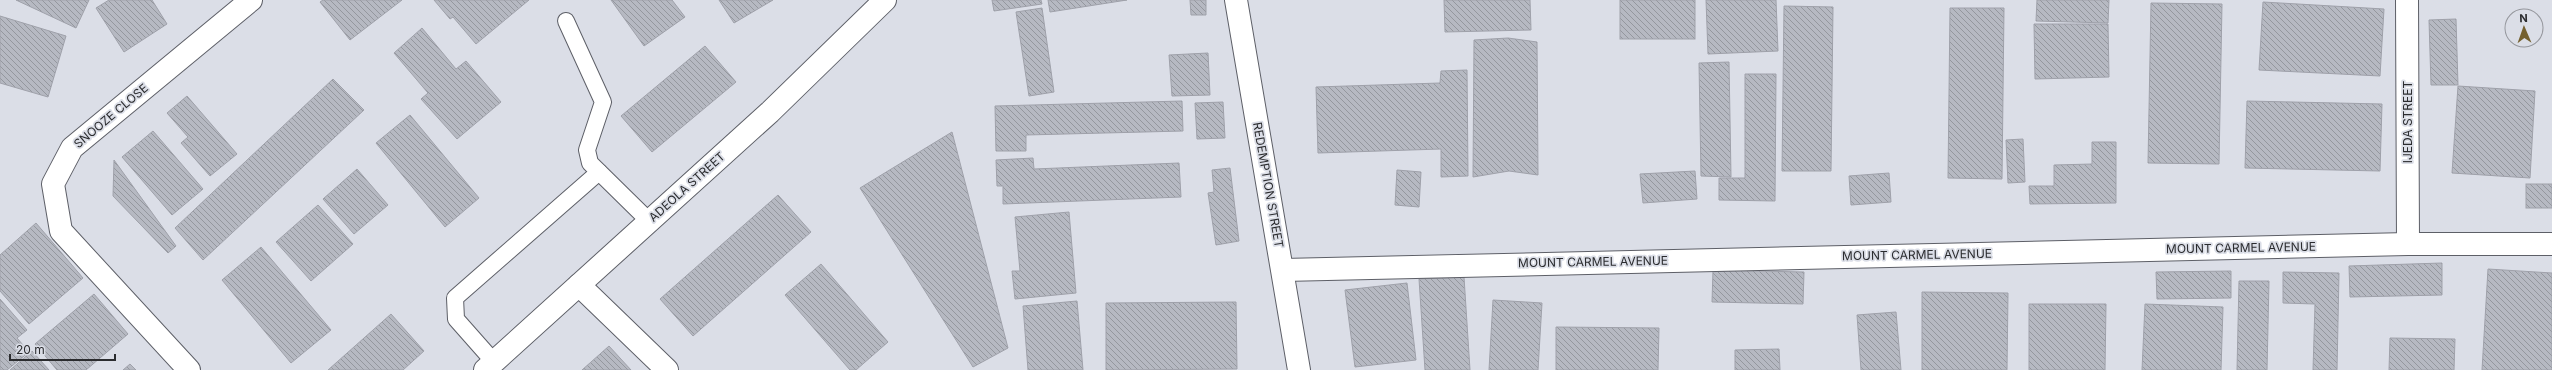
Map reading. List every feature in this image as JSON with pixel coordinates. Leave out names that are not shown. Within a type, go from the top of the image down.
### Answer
[{"type":"street","name":"SNOOZE CLOSE","points":[[188,370],[61,231],[54,184],[72,148],[251,0]]},
{"type":"street","name":"ADEOLA STREET","points":[[489,366],[770,112],[885,0]]},
{"type":"street","name":"REDEMPTION STREET","points":[[1236,0],[1299,370]]},
{"type":"street","name":"IJEDA STREET","points":[[2408,0],[2408,244]]},
{"type":"street","name":"MOUNT CARMEL AVENUE","points":[[1283,270],[2408,244],[2552,244]]},
{"type":"street","points":[[579,285],[667,370]]},
{"type":"lane","points":[[566,21],[603,102],[587,150],[590,163],[649,221]]},
{"type":"lane","points":[[489,366],[456,319],[455,298],[599,172]]},
{"type":"building","points":[[16,0],[89,0],[76,28]]},
{"type":"building","points":[[109,0],[152,0],[167,24],[124,52],[96,8]]},
{"type":"building","points":[[323,0],[402,0],[350,40],[320,2]]},
{"type":"building","points":[[434,0],[529,0],[476,44],[453,17],[450,19]]},
{"type":"building","points":[[611,0],[672,0],[685,17],[644,46]]},
{"type":"building","points":[[719,0],[773,0],[734,23]]},
{"type":"building","points":[[992,0],[1041,0],[1042,4],[994,11]]},
{"type":"building","points":[[1048,0],[1127,0],[1050,12]]},
{"type":"building","points":[[1190,0],[1206,0],[1206,15],[1191,15]]},
{"type":"building","points":[[1444,0],[1530,0],[1531,30],[1445,32]]},
{"type":"building","points":[[1620,0],[1695,0],[1695,39],[1620,39]]},
{"type":"building","points":[[1706,0],[1776,0],[1778,51],[1708,54]]},
{"type":"building","points":[[2037,0],[2109,0],[2108,23],[2036,21]]},
{"type":"building","points":[[2263,2],[2384,9],[2380,76],[2259,70]]},
{"type":"building","points":[[2151,3],[2222,4],[2219,164],[2148,163]]},
{"type":"building","points":[[1784,6],[1833,7],[1831,171],[1782,171]]},
{"type":"building","points":[[1042,8],[1054,92],[1029,96],[1016,12]]},
{"type":"building","points":[[1950,8],[2004,8],[2002,179],[1948,178]]},
{"type":"building","points":[[0,16],[66,36],[48,97],[0,83]]},
{"type":"building","points":[[2456,19],[2458,85],[2431,85],[2429,20]]},
{"type":"building","points":[[2034,24],[2108,24],[2109,77],[2035,79]]},
{"type":"building","points":[[422,28],[456,69],[466,61],[501,102],[457,139],[421,99],[428,93],[394,53]]},
{"type":"building","points":[[1508,38],[1537,42],[1538,175],[1509,171],[1473,177],[1474,40]]},
{"type":"building","points":[[705,46],[736,82],[652,152],[621,116]]},
{"type":"building","points":[[1208,53],[1210,95],[1172,96],[1169,55]]},
{"type":"building","points":[[1729,62],[1731,177],[1701,176],[1699,63]]},
{"type":"building","points":[[1467,70],[1468,176],[1441,177],[1441,149],[1318,153],[1316,87],[1440,83],[1441,71]]},
{"type":"building","points":[[1745,74],[1776,74],[1775,201],[1719,200],[1719,178],[1745,178]]},
{"type":"building","points":[[333,79],[364,110],[203,260],[175,228]]},
{"type":"building","points":[[2458,86],[2535,91],[2530,178],[2452,173]]},
{"type":"building","points":[[187,96],[237,154],[210,176],[181,143],[188,137],[167,113]]},
{"type":"building","points":[[1182,101],[1183,131],[1026,135],[1026,151],[996,151],[995,106]]},
{"type":"building","points":[[2247,101],[2382,104],[2380,171],[2245,168]]},
{"type":"building","points":[[1223,102],[1225,138],[1197,139],[1195,103]]},
{"type":"building","points":[[410,115],[479,198],[445,227],[376,143]]},
{"type":"building","points":[[153,131],[203,189],[172,215],[122,157]]},
{"type":"building","points":[[952,132],[1008,348],[973,367],[860,188]]},
{"type":"building","points":[[2023,139],[2025,182],[2008,183],[2006,140]]},
{"type":"building","points":[[2092,142],[2116,142],[2116,203],[2030,204],[2029,186],[2054,186],[2054,165],[2092,164]]},
{"type":"building","points":[[1033,158],[1034,169],[1179,163],[1181,197],[1003,204],[1003,186],[997,186],[996,160]]},
{"type":"building","points":[[114,160],[176,246],[168,253],[113,196]]},
{"type":"building","points":[[1230,168],[1239,241],[1216,245],[1208,193],[1214,192],[1212,170]]},
{"type":"building","points":[[357,169],[388,205],[354,234],[323,199]]},
{"type":"building","points":[[1397,170],[1421,172],[1419,207],[1395,205]]},
{"type":"building","points":[[1695,171],[1697,199],[1643,203],[1640,174]]},
{"type":"building","points":[[1889,173],[1891,202],[1851,205],[1849,176]]},
{"type":"building","points":[[2526,184],[2552,184],[2552,208],[2526,208]]},
{"type":"building","points":[[778,195],[811,232],[693,336],[660,299]]},
{"type":"building","points":[[318,205],[353,244],[311,281],[276,242]]},
{"type":"building","points":[[1069,212],[1076,293],[1015,299],[1012,271],[1020,271],[1015,217]]},
{"type":"building","points":[[36,223],[83,278],[29,324],[0,291],[0,255]]},
{"type":"building","points":[[261,247],[331,330],[291,363],[222,280]]},
{"type":"building","points":[[2442,263],[2442,295],[2350,297],[2349,266]]},
{"type":"building","points":[[821,264],[888,342],[856,370],[850,370],[785,295]]},
{"type":"building","points":[[2488,269],[2552,273],[2552,370],[2482,370]]},
{"type":"building","points":[[1713,270],[1804,272],[1803,304],[1712,302]]},
{"type":"building","points":[[2231,271],[2231,298],[2157,299],[2156,272]]},
{"type":"building","points":[[2283,272],[2339,273],[2337,370],[2313,370],[2315,304],[2283,303]]},
{"type":"building","points":[[1464,277],[1470,370],[1425,370],[1419,279]]},
{"type":"building","points":[[2239,281],[2269,281],[2267,370],[2237,370]]},
{"type":"building","points":[[1407,283],[1416,360],[1355,367],[1345,290]]},
{"type":"building","points":[[1922,292],[2008,293],[2007,370],[1922,370]]},
{"type":"building","points":[[94,294],[128,334],[86,370],[57,370],[35,344]]},
{"type":"building","points":[[0,299],[27,330],[17,338],[29,352],[7,370],[0,370]]},
{"type":"building","points":[[1493,300],[1542,303],[1538,370],[1489,370]]},
{"type":"building","points":[[1077,301],[1083,370],[1028,370],[1023,306]]},
{"type":"building","points":[[1236,302],[1237,369],[1106,370],[1106,303]]},
{"type":"building","points":[[2029,304],[2106,304],[2105,370],[2029,370]]},
{"type":"building","points":[[2145,304],[2223,307],[2221,370],[2142,370]]},
{"type":"building","points":[[1896,312],[1901,370],[1861,370],[1857,315]]},
{"type":"building","points":[[391,314],[424,351],[403,370],[328,370]]},
{"type":"building","points":[[1556,327],[1659,328],[1658,370],[1556,370]]},
{"type":"building","points":[[2390,338],[2455,339],[2454,370],[2389,370]]},
{"type":"building","points":[[609,346],[631,370],[582,370]]},
{"type":"building","points":[[1779,349],[1780,370],[1735,370],[1735,350]]},
{"type":"building","points":[[32,351],[49,370],[10,370]]},
{"type":"building","points":[[130,364],[136,370],[123,370]]}]
